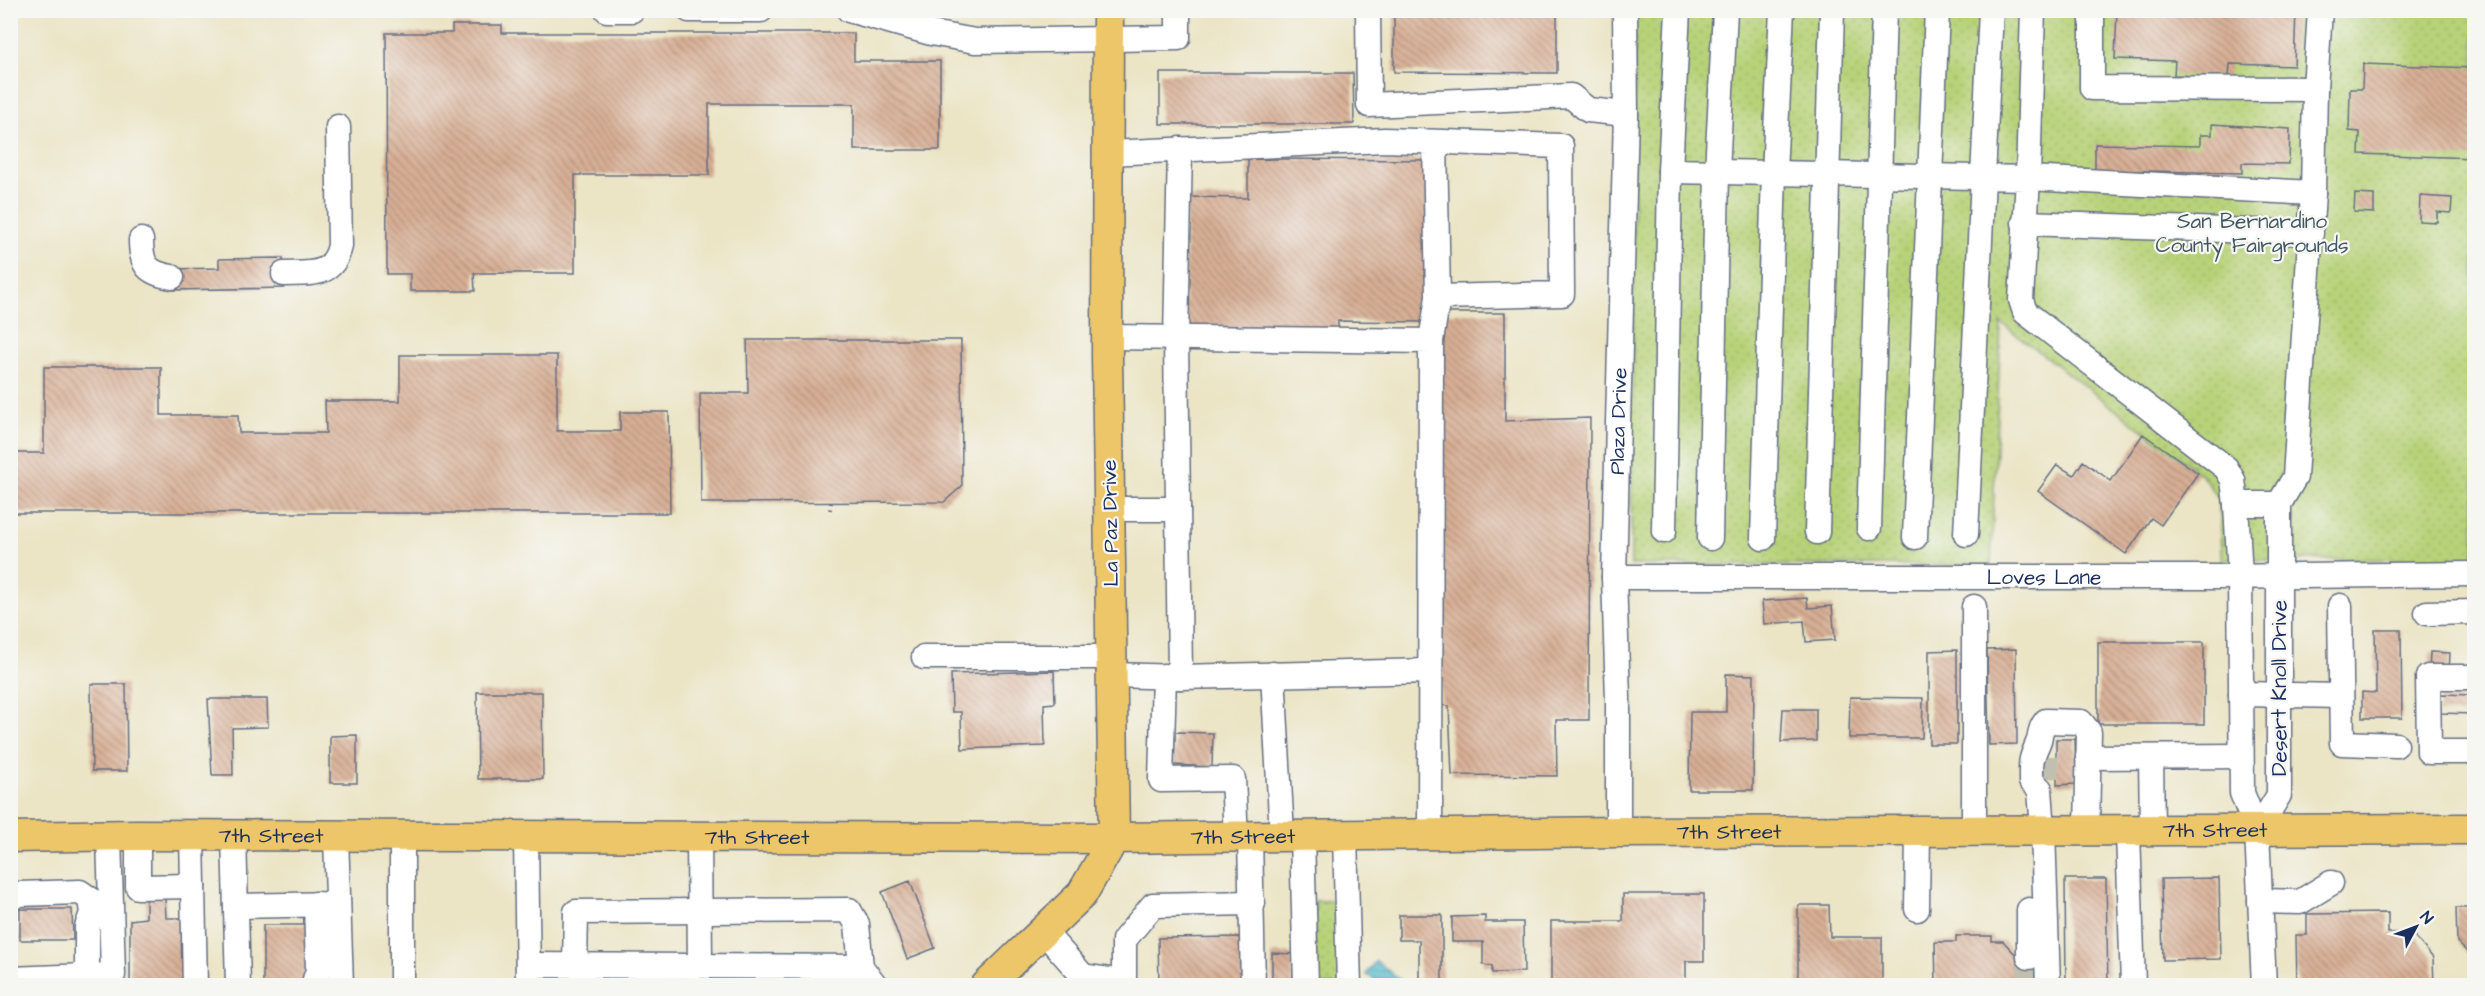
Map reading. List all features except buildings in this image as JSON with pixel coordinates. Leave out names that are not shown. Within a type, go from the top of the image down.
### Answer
[{"type":"main road","name":"La Paz Drive","points":[[1108,24],[1108,337],[1114,838]]},
{"type":"main road","name":"7th Street","points":[[10,837],[234,835],[1114,838],[1430,833],[2475,829]]},
{"type":"main road","points":[[986,986],[1082,894],[1114,838]]},
{"type":"street","points":[[607,10],[632,10]]},
{"type":"street","points":[[689,10],[761,10]]},
{"type":"street","points":[[849,10],[931,33],[975,41],[1108,24],[1178,38],[1178,10]]},
{"type":"street","points":[[1368,10],[1369,105],[1571,96],[1588,110],[1626,114]]},
{"type":"street","name":"Plaza Drive","points":[[1618,832],[1618,699],[1614,577],[1626,114],[1625,10]]},
{"type":"street","points":[[1664,531],[1670,171],[1678,10]]},
{"type":"street","points":[[1710,538],[1718,172],[1725,10]]},
{"type":"street","points":[[1763,538],[1774,173],[1782,10]]},
{"type":"street","points":[[1816,532],[1832,10]]},
{"type":"street","points":[[1869,528],[1884,10]]},
{"type":"street","points":[[1915,537],[1938,10]]},
{"type":"street","points":[[1966,534],[1990,10]]},
{"type":"street","points":[[2033,10],[2028,178],[2024,223],[2311,233]]},
{"type":"street","points":[[2092,10],[2092,88],[2315,89]]},
{"type":"street","points":[[2236,504],[2279,504],[2295,477],[2311,233],[2315,89],[2320,10]]},
{"type":"street","points":[[284,274],[316,273],[330,267],[337,258],[340,246],[330,127]]},
{"type":"street","points":[[1108,153],[1385,140],[1561,146],[1562,294],[1438,297]]},
{"type":"street","points":[[1430,833],[1431,341],[1438,297],[1435,142]]},
{"type":"street","points":[[1180,150],[1176,338],[1178,509],[1172,676],[1161,780],[1233,779],[1253,903],[1253,986]]},
{"type":"street","points":[[1670,171],[2028,178],[2313,193]]},
{"type":"street","name":"Desert Knoll Drive","points":[[2024,223],[2021,300],[2025,312],[2226,468],[2233,480],[2240,577],[2242,793],[2257,831],[2264,986]]},
{"type":"street","points":[[141,240],[141,256],[148,268],[172,277]]},
{"type":"street","points":[[1108,337],[1431,341]]},
{"type":"street","name":"Desert Knoll Drive","points":[[2257,831],[2279,795],[2279,504]]},
{"type":"street","points":[[1110,509],[1178,509]]},
{"type":"street","name":"Loves Lane","points":[[1614,577],[2240,577],[2475,574]]},
{"type":"street","points":[[2340,606],[2342,743],[2396,744]]},
{"type":"street","points":[[1974,607],[1974,830]]},
{"type":"street","points":[[2427,613],[2475,612]]},
{"type":"street","points":[[924,657],[1112,666],[1172,676],[1430,671]]},
{"type":"street","points":[[1273,674],[1292,835],[1306,986]]},
{"type":"street","points":[[2475,677],[2428,677],[2428,688],[2429,752],[2475,752]]},
{"type":"street","points":[[2241,694],[2341,696]]},
{"type":"street","points":[[2048,986],[2043,766],[2040,729],[2046,721],[2081,722],[2089,732],[2087,830]]},
{"type":"street","points":[[2088,757],[2241,756]]},
{"type":"street","points":[[2133,986],[2140,830],[2151,757]]},
{"type":"street","points":[[1917,909],[1918,831]]},
{"type":"street","points":[[1345,834],[1349,986]]},
{"type":"street","points":[[124,835],[138,887],[193,886]]},
{"type":"street","points":[[10,979],[113,975],[124,835]]},
{"type":"street","points":[[192,835],[195,986]]},
{"type":"street","points":[[234,835],[238,986]]},
{"type":"street","points":[[313,986],[318,970],[336,836]]},
{"type":"street","points":[[402,836],[402,986]]},
{"type":"street","points":[[525,836],[528,975],[574,966],[861,967]]},
{"type":"street","points":[[699,836],[700,966]]},
{"type":"street","points":[[2260,901],[2300,902],[2331,883]]},
{"type":"street","points":[[10,899],[18,894],[80,892],[90,899],[92,913],[87,927],[87,976]]},
{"type":"street","points":[[1044,932],[1083,976],[1124,984],[1124,940],[1153,905],[1253,903]]},
{"type":"street","points":[[236,906],[327,904]]},
{"type":"street","points":[[327,904],[341,986]]},
{"type":"street","points":[[574,966],[576,912],[849,910],[857,924],[861,967],[876,986]]},
{"type":"street","points":[[2028,910],[2029,957]]},
{"type":"path","points":[[830,510],[831,502]]},
{"type":"green space","name":"San Bernardino County Fairgrounds","points":[[1635,11],[2474,11],[2474,559],[2221,560],[2220,515],[2217,496],[2201,474],[2001,323],[1991,565],[1631,565]]},
{"type":"green space","points":[[1315,901],[1336,901],[1341,985],[1314,985]]},
{"type":"water","points":[[1376,961],[1407,985],[1382,985],[1366,974]]},
{"type":"tunnel","points":[[2047,756],[2047,778]]},
{"type":"tunnel","points":[[2029,957],[2029,986]]}]
